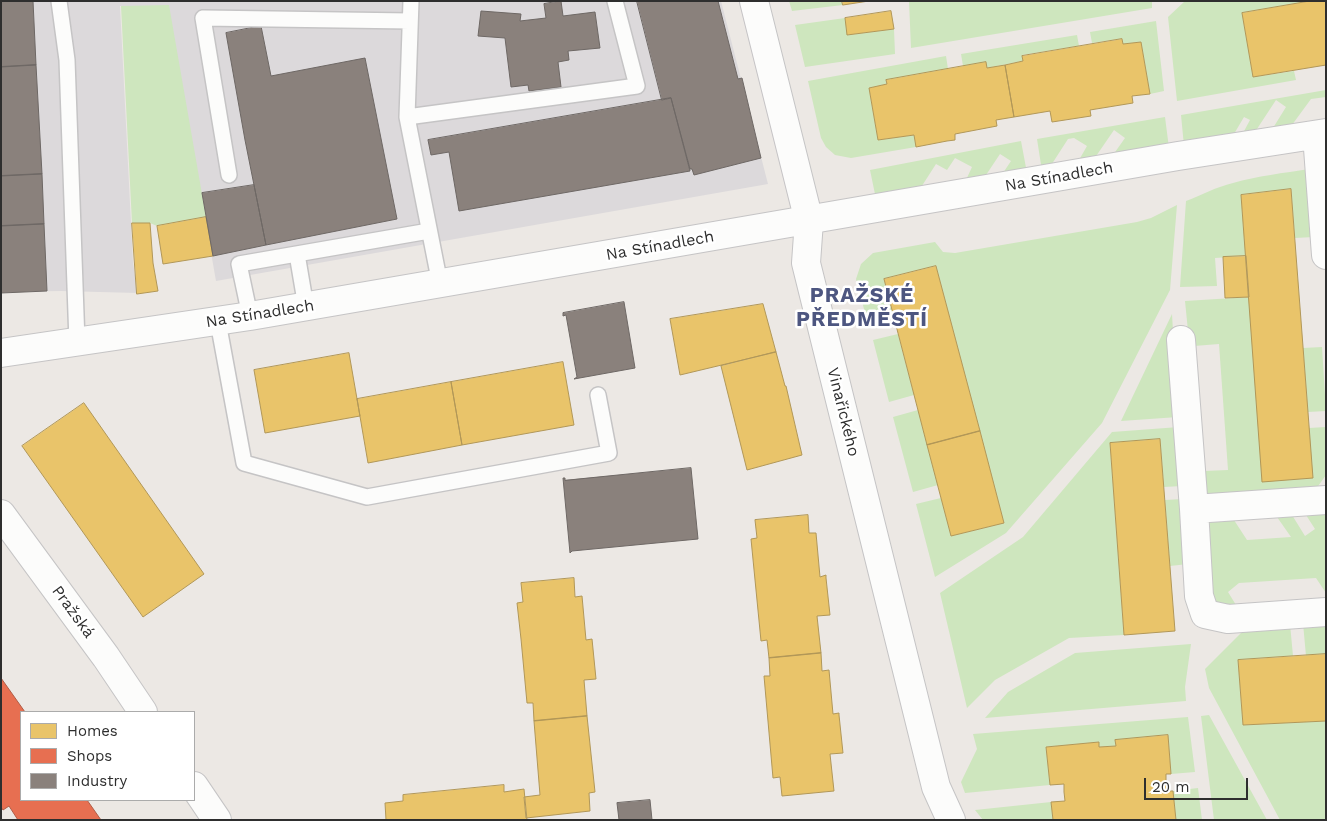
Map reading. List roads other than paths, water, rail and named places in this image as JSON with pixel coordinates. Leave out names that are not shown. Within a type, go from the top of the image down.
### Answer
[{"type":"street","name":"Vinařického","points":[[754,1],[808,221],[806,263],[936,787],[951,820]]},
{"type":"street","name":"Na Stínadlech","points":[[1,352],[218,322],[1168,158],[1322,134],[1326,255]]},
{"type":"street","points":[[1181,340],[1199,596],[1205,614],[1228,619],[1326,612]]},
{"type":"street","points":[[1194,509],[1326,500]]},
{"type":"street","name":"Pražská","points":[[1,514],[106,657],[142,711]]},
{"type":"street","points":[[195,788],[216,820]]},
{"type":"lane","points":[[59,1],[66,60],[78,342]]},
{"type":"lane","points":[[411,1],[407,117],[440,284]]},
{"type":"lane","points":[[407,117],[637,86],[615,1]]},
{"type":"lane","points":[[229,175],[204,18],[410,21]]},
{"type":"lane","points":[[250,316],[239,264],[429,231]]},
{"type":"lane","points":[[297,254],[306,306]]},
{"type":"lane","points":[[218,322],[244,464],[367,497],[609,453],[598,395]]},
{"type":"district","name":"PRAŽSKÉ PŘEDMĚSTÍ","points":[[862,308]]}]
